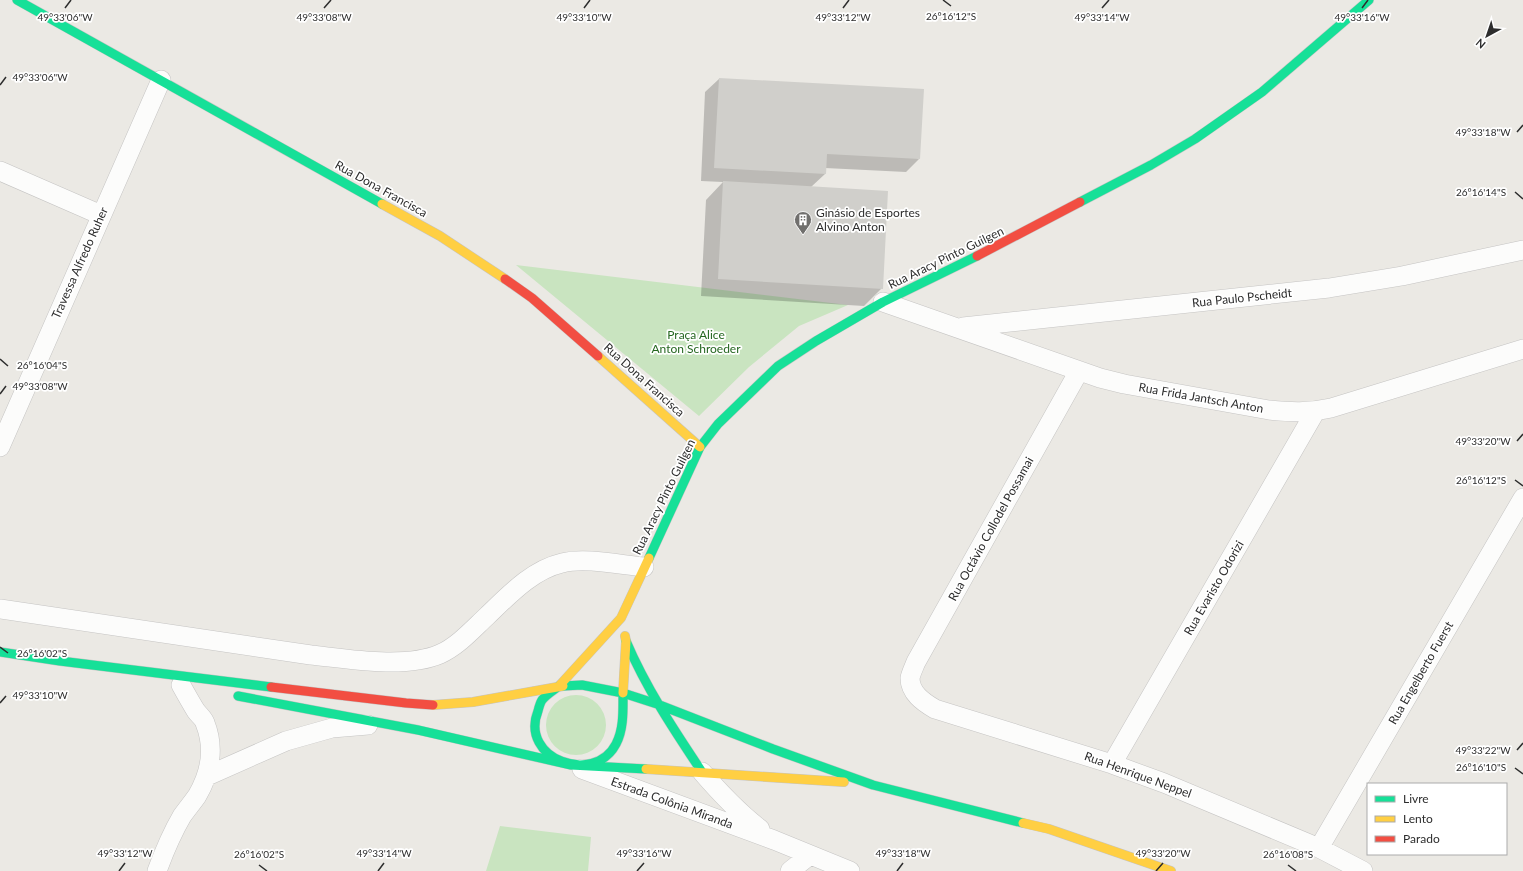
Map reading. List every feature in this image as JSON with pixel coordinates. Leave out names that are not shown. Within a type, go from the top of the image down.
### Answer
[{"type":"main road","name":"Rua Dona Francisca","points":[[17,0],[433,232],[476,259],[532,298],[560,321],[700,447]]},
{"type":"main road","name":"Rua Aracy Pinto Guilgen","points":[[559,686],[622,618],[700,447],[718,424],[778,366],[816,341],[883,302],[1007,241],[1151,165],[1195,139],[1262,92],[1370,0]]},
{"type":"main road","points":[[622,618],[626,641],[634,662],[657,704],[702,772]]},
{"type":"main road","points":[[559,686],[541,701],[535,716],[533,730],[538,743],[547,755],[571,765],[594,763],[604,759],[613,749],[620,732],[623,713],[622,692],[626,641]]},
{"type":"main road","points":[[0,652],[60,661],[406,703],[440,705],[474,702],[559,686],[582,685],[622,692],[873,785],[1049,829],[1171,871]]},
{"type":"main road","points":[[60,661],[188,686]]},
{"type":"main road","points":[[227,694],[382,723],[571,765],[767,776],[873,785]]},
{"type":"street","name":"Travessa Alfredo Ruher","points":[[0,446],[161,80]]},
{"type":"street","points":[[0,170],[101,215]]},
{"type":"street","name":"Rua Paulo Pscheidt","points":[[958,328],[1344,286],[1410,275],[1523,250]]},
{"type":"street","name":"Rua Frida Jantsch Anton","points":[[883,302],[1079,371],[1124,384],[1269,410],[1292,412],[1315,412],[1523,349]]},
{"type":"street","name":"Rua Octávio Collodel Possamai","points":[[912,688],[910,677],[916,662],[1079,371]]},
{"type":"street","name":"Rua Evaristo Odorizi","points":[[1112,764],[1315,412]]},
{"type":"street","name":"Rua Engelberto Fuerst","points":[[1319,848],[1523,498]]},
{"type":"street","points":[[0,609],[304,654],[347,659],[405,661],[424,659],[441,654],[456,644],[516,589],[544,569],[564,562],[588,561],[644,567]]},
{"type":"street","points":[[157,871],[173,833],[196,797],[207,776],[210,756],[209,735],[205,722],[197,712],[188,686]]},
{"type":"street","name":"Rua Henrique Neppel","points":[[912,688],[918,697],[935,709],[1112,764],[1171,786],[1319,848],[1363,871]]},
{"type":"street","points":[[207,776],[286,741],[332,728],[382,723]]},
{"type":"street","name":"Estrada Colônia Miranda","points":[[571,765],[774,840],[850,871]]},
{"type":"street","name":"Estrada Colônia Miranda","points":[[702,772],[742,815],[774,840]]},
{"type":"street","points":[[790,871],[810,855]]},
{"type":"green space","name":"Praça Alice Anton Schroeder","points":[[516,265],[848,305],[799,326],[749,367],[699,416]]},
{"type":"green space","points":[[576,695],[593,700],[601,708],[606,725],[601,742],[593,750],[576,755],[559,750],[551,742],[546,725],[551,708],[559,700]]},
{"type":"green space","points":[[500,826],[591,837],[588,871],[486,871]]},
{"type":"building","points":[[719,78],[924,89],[920,159],[827,154],[826,174],[714,168]]},
{"type":"building","name":"Ginásio de Esportes Alvino Anton","points":[[723,181],[888,191],[883,289],[718,279]]},
{"type":"traffic: fast","points":[[17,0],[382,204]]},
{"type":"traffic: fast","points":[[1080,202],[1151,165],[1195,139],[1262,92],[1369,0]]},
{"type":"traffic: fast","points":[[649,558],[700,447],[718,424],[778,366],[816,341],[883,302],[977,256]]},
{"type":"traffic: fast","points":[[626,641],[651,692],[702,772]]},
{"type":"traffic: fast","points":[[0,652],[60,661],[271,687]]},
{"type":"traffic: fast","points":[[563,686],[582,685],[623,693],[657,704],[773,749],[873,785],[1023,823]]},
{"type":"traffic: fast","points":[[559,686],[541,701],[535,728],[539,742],[549,754],[562,761],[577,765],[592,763],[606,757],[616,744],[622,726],[623,693]]},
{"type":"traffic: fast","points":[[238,696],[418,730],[571,765],[646,769]]},
{"type":"traffic: slow","points":[[382,204],[440,236],[505,279]]},
{"type":"traffic: slow","points":[[598,356],[700,447]]},
{"type":"traffic: slow","points":[[559,686],[621,618],[649,558]]},
{"type":"traffic: slow","points":[[623,693],[625,636]]},
{"type":"traffic: slow","points":[[433,705],[473,702],[563,686]]},
{"type":"traffic: slow","points":[[646,769],[844,782]]},
{"type":"traffic: slow","points":[[1023,823],[1049,829],[1171,871]]},
{"type":"traffic: jam","points":[[977,256],[1080,202]]},
{"type":"traffic: jam","points":[[505,279],[532,298],[598,356]]},
{"type":"traffic: jam","points":[[271,687],[433,705]]},
{"type":"place","name":"Ginásio de Esportes Alvino Anton","points":[[803,235]]}]
